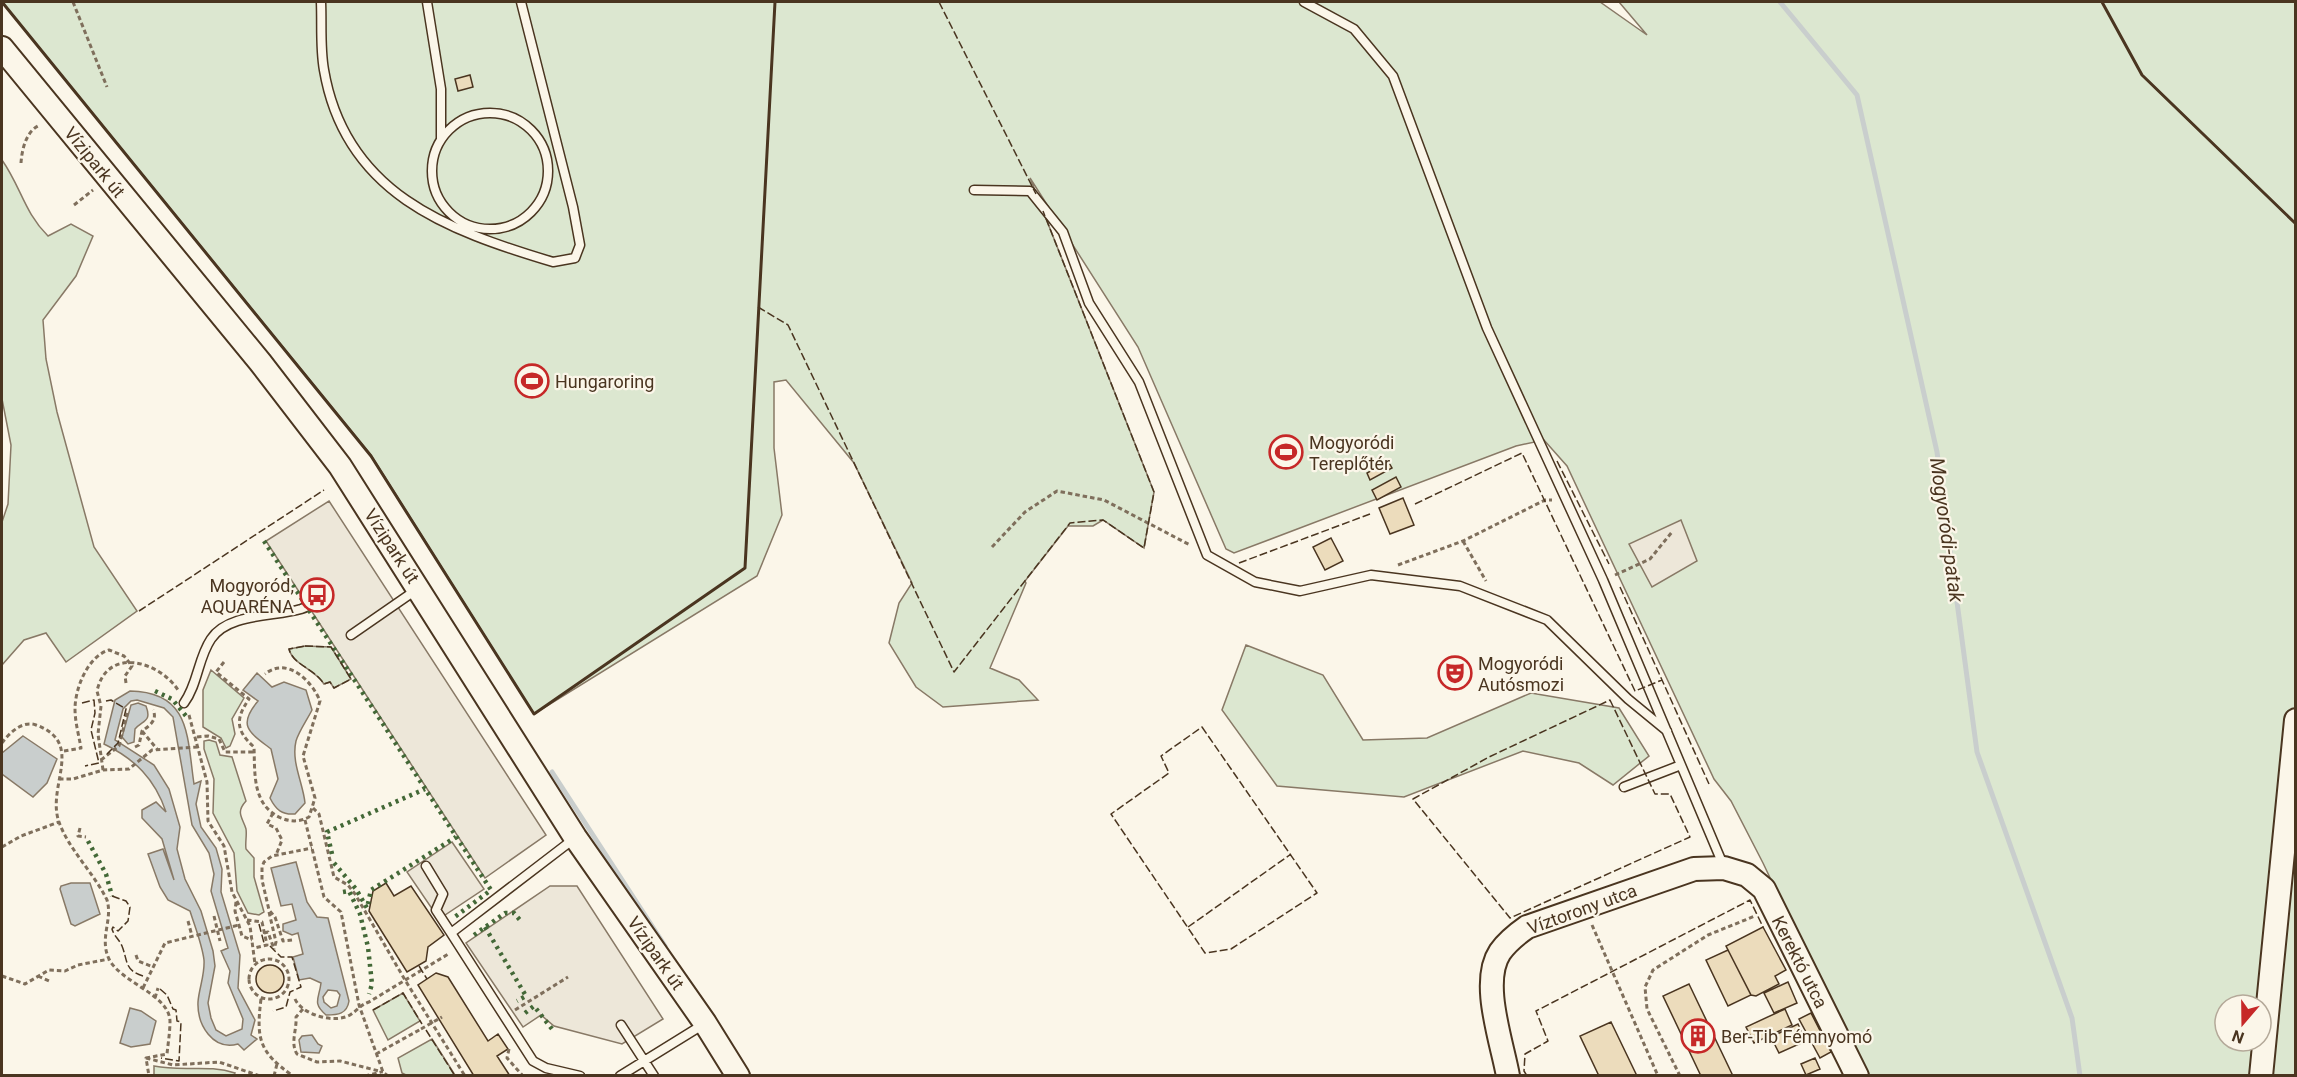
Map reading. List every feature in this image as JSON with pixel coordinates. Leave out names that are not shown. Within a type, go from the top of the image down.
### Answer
[{"type":"street","name":"Vízipark út","points":[[2,48],[260,362],[339,465],[575,837],[705,1023],[738,1076]]},
{"type":"street","points":[[2260,1076],[2295,720]]},
{"type":"street","name":"Víztorony utca","points":[[1508,1076],[1490,982],[1499,953],[1527,927],[1694,869],[1724,868]]},
{"type":"street","name":"Kerektó utca","points":[[1724,868],[1747,875],[1764,889],[1857,1076]]},
{"type":"lane","points":[[321,2],[324,68],[333,106],[344,134],[362,160],[384,184],[406,201],[468,233],[553,262],[566,262],[575,258],[580,245],[573,207],[521,2]]},
{"type":"lane","points":[[427,2],[441,89],[441,140],[433,157],[434,185],[448,210],[463,222],[481,228],[509,225],[533,210],[543,194],[548,175],[546,156],[539,138],[525,124],[508,115],[489,112],[470,116],[454,125],[441,140]]},
{"type":"lane","points":[[1304,2],[1353,29],[1393,76],[1487,328],[1603,580],[1724,868]]},
{"type":"lane","points":[[974,190],[1030,191],[1063,232],[1089,303],[1139,382],[1207,555],[1256,582],[1300,591],[1371,575],[1460,586],[1497,600],[1547,620],[1628,699],[1667,731]]},
{"type":"lane","points":[[351,635],[419,588]]},
{"type":"lane","points":[[184,703],[190,694],[204,653],[219,630],[256,617],[302,609],[326,597]]},
{"type":"lane","points":[[1624,787],[1681,765]]},
{"type":"lane","points":[[451,933],[575,837]]},
{"type":"lane","points":[[426,866],[443,894],[436,910],[532,1061],[546,1068],[580,1076]]},
{"type":"lane","points":[[620,1076],[705,1023]]},
{"type":"lane","points":[[621,1025],[654,1076]]},
{"type":"path","points":[[73,2],[107,87]]},
{"type":"path","points":[[21,163],[22,146],[34,127],[58,116]]},
{"type":"path","points":[[74,205],[108,178]]},
{"type":"path","points":[[992,547],[1025,512],[1057,491],[1104,500],[1207,555]]},
{"type":"path","points":[[1371,575],[1463,541],[1545,500],[1566,500]]},
{"type":"path","points":[[1603,580],[1650,559],[1672,532]]},
{"type":"path","points":[[1463,541],[1497,600]]},
{"type":"path","points":[[64,751],[81,748],[75,703],[84,676],[94,657],[109,650],[124,656],[132,666],[125,676],[126,683]]},
{"type":"path","points":[[103,770],[98,734],[101,716],[98,685],[117,665],[128,662],[144,664],[169,678],[184,703],[196,737],[207,782],[208,821],[224,846],[232,892],[247,920],[254,948],[255,964]]},
{"type":"path","points":[[223,664],[216,672],[249,699],[238,718],[239,728],[241,735],[254,747],[255,786],[260,798],[273,813],[291,821],[309,818],[315,798],[303,756],[320,701],[308,679],[297,673],[276,668],[265,674]]},
{"type":"path","points":[[101,760],[119,746],[128,710]]},
{"type":"path","points":[[135,747],[139,746],[142,731],[151,726],[155,714],[153,710]]},
{"type":"path","points":[[2,743],[20,726],[32,723],[45,728],[56,737],[64,751],[55,802],[59,822],[107,900],[110,912],[104,942],[109,959],[119,974],[155,998],[170,1019],[167,1054],[146,1058]]},
{"type":"path","points":[[142,731],[157,749]]},
{"type":"path","points":[[196,737],[208,736],[219,739],[225,752],[255,752]]},
{"type":"path","points":[[59,779],[73,779],[103,770],[133,768],[149,751],[157,749],[198,747]]},
{"type":"path","points":[[313,807],[319,814],[334,877],[348,885],[355,894],[405,981],[465,1076]]},
{"type":"path","points":[[273,813],[267,824],[276,828],[282,840],[276,855]]},
{"type":"path","points":[[305,819],[324,897],[341,912],[359,1005],[381,1074]]},
{"type":"path","points":[[2,847],[21,836],[59,822]]},
{"type":"path","points":[[78,836],[80,828]]},
{"type":"path","points":[[69,841],[78,836],[86,837]]},
{"type":"path","points":[[264,933],[268,932],[274,950],[276,942],[262,880],[264,861],[276,855],[312,848]]},
{"type":"path","points":[[236,900],[236,911],[242,936],[252,940]]},
{"type":"path","points":[[1585,907],[1658,1076]]},
{"type":"path","points":[[1680,1076],[1647,1009],[1645,987],[1653,970],[1708,935],[1773,909]]},
{"type":"path","points":[[269,910],[275,917],[284,941],[292,940]]},
{"type":"path","points":[[214,916],[220,941]]},
{"type":"path","points":[[247,920],[262,922],[267,945],[254,948]]},
{"type":"path","points":[[188,921],[192,936]]},
{"type":"path","points":[[143,988],[165,943],[239,925]]},
{"type":"path","points":[[296,999],[303,1009],[329,1018],[342,1018],[352,1014],[359,1005],[405,981],[460,947]]},
{"type":"path","points":[[136,956],[138,961],[153,967]]},
{"type":"path","points":[[2,976],[25,984],[49,970],[65,971],[78,965],[109,959]]},
{"type":"path","points":[[267,959],[279,961],[290,978],[287,990],[282,996],[268,1000],[255,995],[249,982],[251,969],[255,964],[267,959]]},
{"type":"path","points":[[38,976],[49,981]]},
{"type":"path","points":[[518,1008],[568,977]]},
{"type":"path","points":[[155,998],[158,988]]},
{"type":"path","points":[[262,998],[260,1039],[264,1050],[293,1076]]},
{"type":"path","points":[[303,1009],[296,1017],[297,1028],[293,1042],[297,1054],[317,1062],[340,1061],[388,1076]]},
{"type":"path","points":[[376,1054],[442,1017]]},
{"type":"path","points":[[146,1058],[149,1076]]},
{"type":"path","points":[[146,1058],[173,1065],[219,1062],[260,1076]]},
{"type":"path","points":[[274,1076],[277,1064]]},
{"type":"path","points":[[365,1076],[381,1074]]},
{"type":"green space","points":[[2,2],[1600,2],[1647,35],[1619,2],[2295,2],[2295,1075],[1864,1075],[1763,863],[1731,801],[1714,779],[1567,466],[1544,440],[1516,446],[1234,553],[1226,549],[1138,347],[1030,178],[1154,492],[1144,548],[1103,520],[1093,526],[1068,526],[1025,581],[990,668],[1019,680],[1038,700],[943,707],[916,687],[889,643],[899,603],[912,583],[854,463],[786,380],[774,382],[774,448],[782,515],[757,576],[534,714],[371,455]]},
{"type":"green space","points":[[2,160],[33,218],[48,236],[71,224],[93,236],[76,276],[43,320],[46,359],[57,412],[94,547],[137,611],[66,662],[46,633],[24,640],[2,665],[2,522],[8,504],[11,445],[2,399]]},
{"type":"green space","points":[[1246,645],[1323,675],[1363,740],[1427,738],[1531,693],[1619,708],[1649,756],[1613,785],[1579,763],[1523,751],[1404,797],[1277,786],[1222,710]]},
{"type":"green space","points":[[305,646],[331,647],[351,679],[334,688],[330,682],[324,684],[295,659],[289,649]]},
{"type":"green space","points":[[211,670],[244,698],[232,719],[235,734],[230,746],[226,748],[221,738],[203,727],[203,690]]},
{"type":"green space","points":[[204,741],[216,742],[220,755],[232,757],[246,801],[240,812],[246,829],[246,849],[254,858],[254,877],[264,912],[259,915],[248,913],[237,891],[234,853],[213,813],[214,779],[204,749]]},
{"type":"green space","points":[[403,993],[420,1021],[388,1040],[373,1010]]},
{"type":"green space","points":[[432,1039],[455,1075],[408,1076],[402,1073],[398,1058]]},
{"type":"green space","points":[[154,1066],[215,1069],[235,1073],[234,1075],[154,1075]]},
{"type":"shaded area","points":[[329,501],[546,835],[485,878],[266,541]]},
{"type":"shaded area","points":[[1681,520],[1697,561],[1652,587],[1629,544]]},
{"type":"shaded area","points":[[257,673],[272,687],[284,682],[306,690],[312,710],[296,741],[296,765],[305,803],[295,814],[280,811],[270,798],[278,779],[271,749],[248,728],[248,717],[258,701],[243,690]]},
{"type":"shaded area","points":[[130,691],[150,693],[165,699],[175,708],[182,720],[190,750],[194,784],[201,781],[196,804],[201,827],[216,848],[222,869],[221,892],[240,955],[238,988],[255,1020],[251,1035],[257,1039],[244,1050],[238,1044],[221,1044],[214,1040],[200,1019],[198,1002],[204,966],[200,942],[190,911],[168,900],[160,887],[148,854],[163,849],[174,880],[162,839],[142,818],[142,810],[156,802],[166,812],[156,790],[143,771],[125,756],[104,744],[115,700]],"holes":[[[137,700],[164,708],[173,717],[192,825],[209,853],[214,874],[211,891],[228,948],[221,951],[230,971],[228,983],[243,1019],[242,1029],[226,1036],[216,1030],[211,1018],[208,1003],[215,966],[213,951],[201,911],[185,879],[177,849],[180,827],[169,789],[154,765],[115,740],[123,709],[131,701]]]},
{"type":"shaded area","points":[[138,703],[146,706],[148,715],[146,720],[135,729],[134,742],[128,744],[122,737],[131,705]]},
{"type":"shaded area","points":[[23,736],[57,759],[47,783],[33,797],[2,774],[2,753]]},
{"type":"shaded area","points":[[452,842],[484,889],[439,919],[407,872]]},
{"type":"shaded area","points":[[296,862],[307,902],[317,917],[328,918],[349,1001],[346,1009],[341,1013],[326,1015],[319,1007],[321,983],[310,978],[299,980],[293,957],[303,954],[298,933],[292,935],[283,931],[283,924],[296,920],[292,904],[281,906],[271,868]],"holes":[[[328,990],[337,991],[340,995],[337,1006],[331,1008],[324,1002],[323,997]]]},
{"type":"shaded area","points":[[71,883],[90,883],[100,914],[75,926],[71,924],[60,889],[61,886]]},
{"type":"shaded area","points":[[550,886],[577,886],[663,1019],[622,1044],[554,1026],[541,1015],[523,1027],[466,943]]},
{"type":"shaded area","points":[[130,1008],[141,1011],[156,1021],[150,1044],[131,1047],[120,1043]]},
{"type":"shaded area","points":[[312,1035],[322,1046],[319,1053],[301,1052],[299,1040],[302,1036]]},
{"type":"building","points":[[470,75],[473,87],[458,91],[455,79]]},
{"type":"building","points":[[1388,461],[1392,468],[1370,480],[1367,473]]},
{"type":"building","points":[[1396,477],[1401,487],[1377,500],[1372,490]]},
{"type":"building","points":[[1403,498],[1414,525],[1390,534],[1379,508]]},
{"type":"building","points":[[1331,538],[1343,561],[1325,570],[1313,547]]},
{"type":"building","points":[[386,883],[394,896],[411,886],[444,935],[428,947],[426,961],[407,972],[369,911],[373,891]]},
{"type":"building","points":[[1763,927],[1786,970],[1775,976],[1779,984],[1756,996],[1751,995],[1726,946]]},
{"type":"building","points":[[1728,950],[1751,995],[1728,1006],[1706,960]]},
{"type":"building","points":[[270,965],[280,969],[284,979],[280,989],[270,993],[260,989],[256,979],[260,969]]},
{"type":"building","points":[[436,973],[448,977],[488,1041],[498,1034],[508,1049],[497,1056],[510,1076],[474,1076],[418,985]]},
{"type":"building","points":[[1788,982],[1797,1003],[1774,1013],[1764,993]]},
{"type":"building","name":"Ber-Tib Fémnyomó","points":[[1689,984],[1733,1076],[1701,1076],[1663,996]]},
{"type":"building","points":[[1785,1009],[1792,1025],[1754,1043],[1746,1027]]},
{"type":"building","points":[[1811,1013],[1831,1052],[1820,1058],[1799,1019]]},
{"type":"building","points":[[1611,1022],[1637,1076],[1599,1076],[1580,1036]]},
{"type":"building","points":[[1798,1024],[1806,1041],[1779,1053],[1771,1037]]},
{"type":"building","points":[[1815,1058],[1820,1069],[1806,1075],[1801,1064]]},
{"type":"waterway","name":"Mogyoródi-patak","points":[[1780,2],[1857,95],[1937,452],[1977,752],[2072,1018],[2080,1076]]},
{"type":"waterway","points":[[552,772],[665,946]]},
{"type":"hedge","points":[[264,541],[491,890],[452,919]]},
{"type":"hedge","points":[[155,691],[172,699],[186,716]]},
{"type":"hedge","points":[[332,854],[327,832],[425,789]]},
{"type":"hedge","points":[[334,863],[356,889],[367,908],[371,890],[456,837]]},
{"type":"hedge","points":[[88,841],[106,874],[112,896]]},
{"type":"hedge","points":[[343,892],[349,891],[360,914],[368,947],[372,984],[369,994]]},
{"type":"hedge","points":[[474,935],[505,913],[514,913],[520,920]]},
{"type":"hedge","points":[[485,927],[526,996],[517,1001]]},
{"type":"hedge","points":[[525,1013],[534,1006],[552,1029]]},
{"type":"fence","points":[[2,2],[371,456],[534,714],[745,568],[775,2]]},
{"type":"fence","points":[[939,2],[1036,194]]},
{"type":"fence","points":[[2102,2],[2142,75],[2296,224]]},
{"type":"fence","points":[[758,307],[788,325],[954,672],[1070,523],[1103,520],[1144,548],[1154,492],[1043,211]]},
{"type":"fence","points":[[1415,504],[1522,453],[1635,691],[1662,680]]},
{"type":"fence","points":[[1557,461],[1609,564]]},
{"type":"fence","points":[[139,611],[324,490]]},
{"type":"fence","points":[[1239,563],[1370,514]]},
{"type":"fence","points":[[1620,587],[1709,784]]},
{"type":"fence","points":[[305,646],[331,647],[351,679],[334,688],[330,682],[324,684],[315,674],[299,663],[289,649],[305,646]]},
{"type":"fence","points":[[82,703],[94,700],[95,713],[91,730],[99,763],[85,766]]},
{"type":"fence","points":[[106,701],[111,700],[126,709],[118,743],[107,754]]},
{"type":"fence","points":[[1610,700],[1655,794],[1670,794],[1690,837],[1510,918],[1413,799],[1489,757],[1610,700]]},
{"type":"fence","points":[[1202,727],[1317,893],[1231,949],[1205,953],[1111,814],[1169,773],[1161,756],[1202,727]]},
{"type":"fence","points":[[1188,927],[1291,854]]},
{"type":"fence","points":[[112,896],[126,901],[130,907],[128,921],[118,931],[113,927],[112,929],[122,946],[130,968],[143,976]]},
{"type":"fence","points":[[1527,1076],[1524,1071],[1525,1054],[1548,1041],[1536,1011],[1750,900],[1763,927]]},
{"type":"fence","points":[[259,924],[264,943]]},
{"type":"fence","points":[[270,946],[281,957],[292,957],[301,987],[290,992],[286,1007],[273,1011]]},
{"type":"fence","points":[[419,966],[427,979]]},
{"type":"fence","points":[[160,989],[167,995],[173,1009],[176,1010],[177,1021],[181,1022],[179,1061],[161,1058]]},
{"type":"fence","points":[[373,1010],[403,993],[422,1024]]},
{"type":"fence","points":[[426,1030],[455,1076]]},
{"type":"wall","points":[[2,2],[371,456],[534,714],[745,568],[775,2]]},
{"type":"wall","points":[[2102,2],[2142,75],[2296,224]]},
{"type":"place","name":"Hungaroring","points":[[532,381]]},
{"type":"place","name":"Mogyoródi Tereplőtér","points":[[1286,452]]},
{"type":"place","name":"Mogyoród, AQUARÉNA","points":[[317,595]]},
{"type":"place","name":"Mogyoródi Autósmozi","points":[[1455,673]]},
{"type":"place","name":"Ber-Tib Fémnyomó","points":[[1698,1036]]}]
